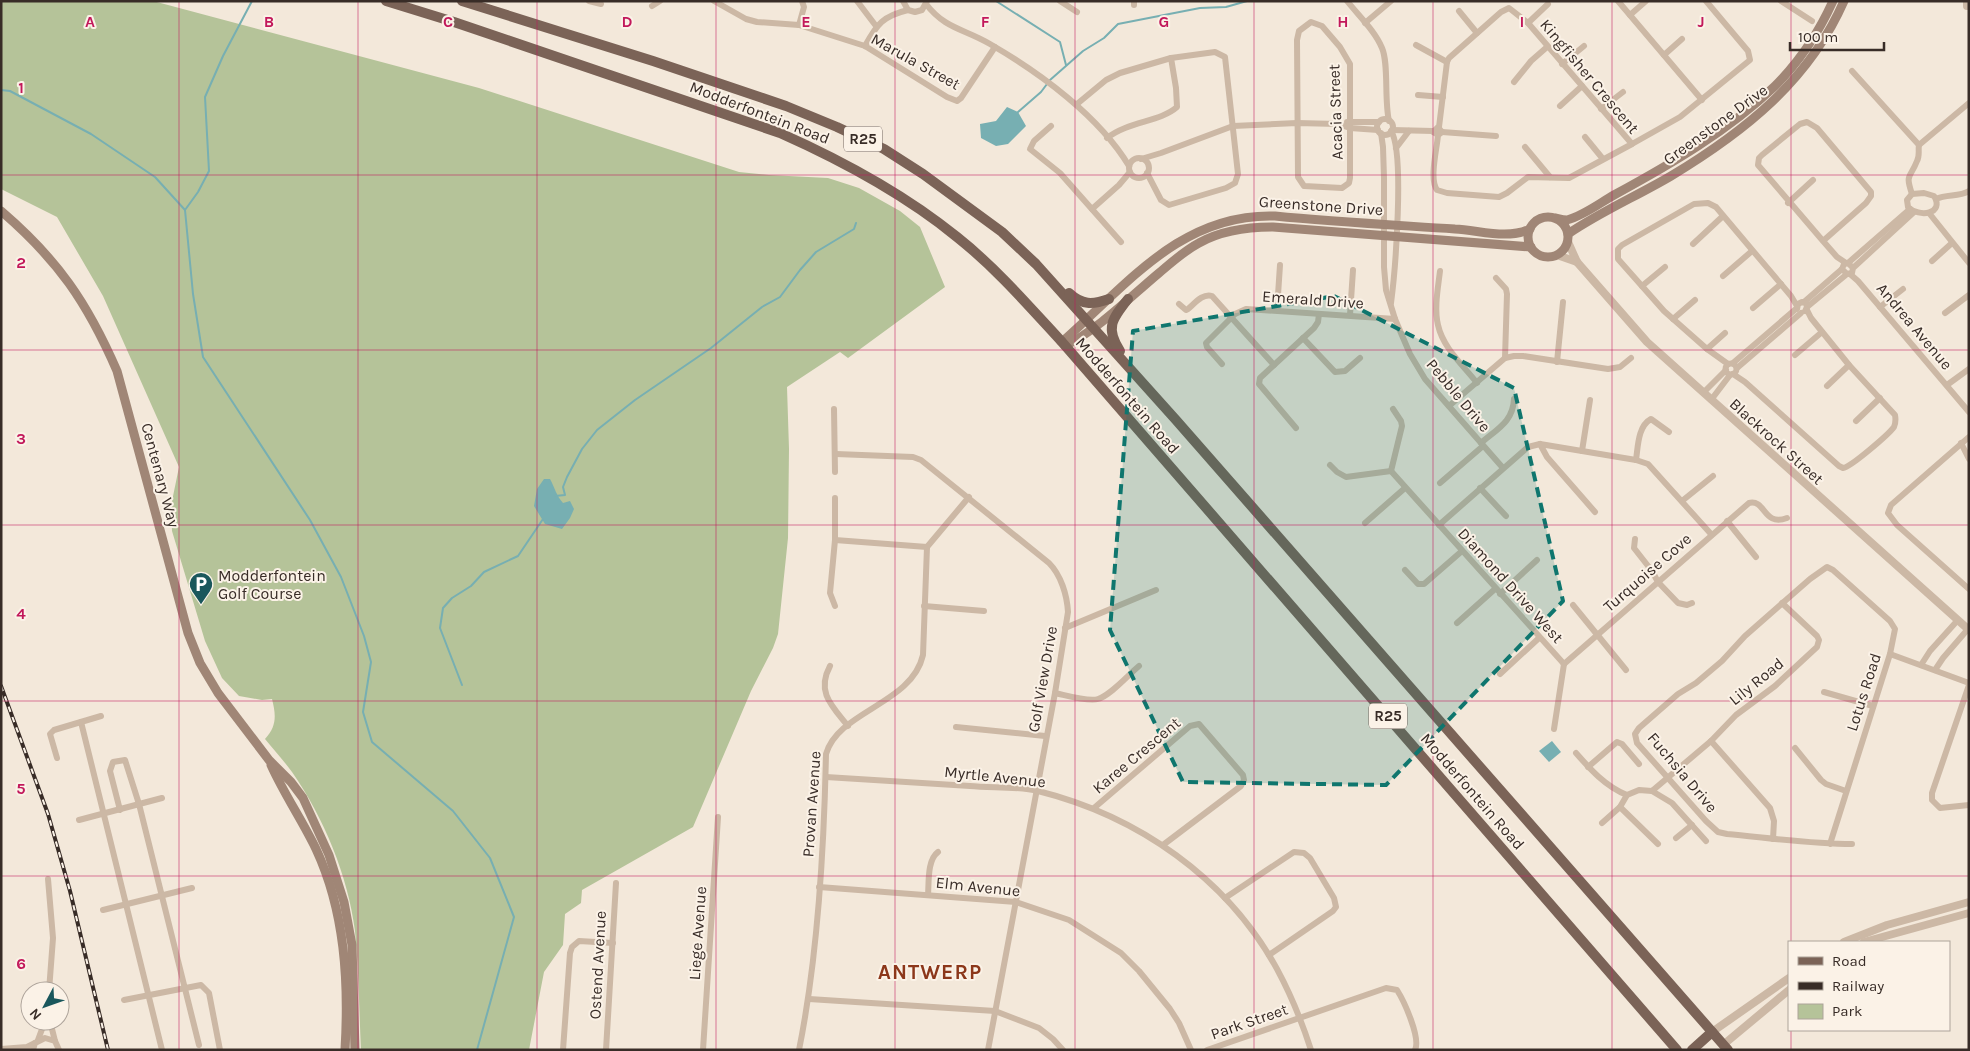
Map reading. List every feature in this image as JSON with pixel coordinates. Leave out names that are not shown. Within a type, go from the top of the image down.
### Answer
[{"type":"main road","name":"Modderfontein Road","points":[[462,1],[653,61],[786,106],[837,126],[884,149],[930,179],[1002,232],[1036,264],[1176,420],[1712,1032],[1723,1048]]},
{"type":"main road","points":[[471,1],[483,8]]},
{"type":"main road","name":"Greenstone Drive","points":[[1556,218],[1568,219],[1584,212],[1701,144],[1735,120],[1775,85],[1796,62],[1821,24],[1833,1]]},
{"type":"main road","name":"Greenstone Drive","points":[[1568,238],[1698,158],[1772,102],[1794,81],[1810,60],[1832,27],[1844,1]]},
{"type":"main road","name":"Modderfontein Road","points":[[388,2],[454,22],[780,133],[832,156],[874,180],[919,208],[957,237],[1014,290],[1064,344],[1677,1050]]},
{"type":"main road","name":"Centenary Way","points":[[1,210],[28,233],[59,268],[81,299],[102,336],[117,371],[188,634],[200,663],[218,693],[269,760],[291,782],[303,798],[329,855],[344,902],[352,945],[356,1048]]},
{"type":"main road","name":"Greenstone Drive","points":[[1064,344],[1140,270],[1169,247],[1199,231],[1234,219],[1253,216],[1275,216],[1508,234],[1522,233],[1530,229]]},
{"type":"main road","points":[[1550,216],[1556,218],[1565,225],[1568,238],[1566,248],[1557,255],[1544,256],[1538,254],[1531,247],[1528,240],[1530,229],[1538,219],[1550,216]]},
{"type":"main road","name":"Greenstone Drive","points":[[1064,344],[1094,328],[1181,253],[1201,241],[1234,230],[1273,226],[1531,247]]},
{"type":"main road","points":[[1036,264],[1081,302],[1092,304],[1109,299]]},
{"type":"main road","points":[[1128,299],[1113,319],[1112,336],[1122,354],[1176,420]]},
{"type":"main road","name":"Centenary Way","points":[[269,760],[316,849],[335,902],[343,946],[347,1014],[344,1049]]},
{"type":"main road","points":[[1692,1050],[1712,1032]]},
{"type":"street","points":[[589,1],[601,4]]},
{"type":"street","points":[[652,6],[660,1]]},
{"type":"street","name":"Marula Street","points":[[714,1],[736,15],[757,22],[799,25],[865,46],[947,97],[957,101],[961,98],[995,47]]},
{"type":"street","points":[[799,25],[804,7],[802,1]]},
{"type":"street","points":[[858,1],[876,26]]},
{"type":"street","points":[[865,46],[876,26],[894,13],[903,1],[908,10]]},
{"type":"street","points":[[1060,1],[1077,12]]},
{"type":"street","points":[[1348,1],[1383,49],[1385,58],[1386,104],[1379,127]]},
{"type":"street","points":[[1365,23],[1391,1]]},
{"type":"street","points":[[1618,1],[1702,100]]},
{"type":"street","points":[[1630,15],[1646,1]]},
{"type":"street","points":[[1782,1],[1812,21]]},
{"type":"street","points":[[1632,144],[1680,117],[1749,62],[1748,51],[1707,2]]},
{"type":"street","points":[[919,12],[926,3],[935,16]]},
{"type":"street","points":[[1528,23],[1548,4]]},
{"type":"street","name":"Kingfisher Crescent","points":[[1510,5],[1528,23],[1632,144],[1574,176],[1562,178],[1528,177],[1508,193],[1499,197],[1441,192],[1437,190],[1434,182],[1446,62],[1510,5]]},
{"type":"street","points":[[894,13],[908,10],[935,16],[953,27],[980,38],[1077,104],[1120,150],[1147,164]]},
{"type":"street","points":[[1459,11],[1477,33]]},
{"type":"street","name":"Acacia Street","points":[[1311,22],[1322,26],[1348,58],[1350,64],[1351,124],[1349,183],[1342,188],[1304,186],[1298,177],[1298,123],[1298,35],[1299,31],[1311,22]]},
{"type":"street","points":[[1664,55],[1682,39]]},
{"type":"street","points":[[1416,45],[1446,62]]},
{"type":"street","points":[[1562,64],[1584,46]]},
{"type":"street","points":[[1514,82],[1531,61],[1548,47]]},
{"type":"street","points":[[1077,104],[1112,76],[1170,58],[1215,52],[1225,57],[1238,174],[1235,183],[1231,186],[1169,205],[1161,200],[1153,188],[1147,173],[1147,164]]},
{"type":"street","points":[[1107,138],[1125,127],[1167,113],[1177,107],[1176,88],[1170,58]]},
{"type":"street","points":[[1852,71],[1920,145]]},
{"type":"street","points":[[1560,106],[1582,86]]},
{"type":"street","points":[[1602,109],[1623,92]]},
{"type":"street","points":[[1418,95],[1444,97]]},
{"type":"street","points":[[1912,194],[1908,176],[1918,160],[1920,145],[1969,103]]},
{"type":"street","name":"Pebble Drive","points":[[1386,104],[1396,148],[1397,226],[1391,306]]},
{"type":"street","points":[[1379,127],[1386,120],[1410,130]]},
{"type":"street","name":"Andrea Avenue","points":[[1823,241],[1872,196],[1869,188],[1817,128],[1807,122],[1800,124],[1762,155],[1758,162],[1760,168],[1788,202],[1837,257],[1848,268],[1969,412]]},
{"type":"street","points":[[1092,209],[1119,185],[1138,159],[1161,153],[1233,126],[1298,123],[1351,124],[1379,127],[1385,135],[1392,131],[1410,130],[1496,136]]},
{"type":"street","points":[[1051,126],[1034,141],[1030,149],[1060,173],[1121,242]]},
{"type":"street","name":"Pebble Drive","points":[[1379,127],[1383,146],[1384,267],[1386,290],[1395,319],[1417,368],[1503,468]]},
{"type":"street","points":[[1396,148],[1410,130]]},
{"type":"street","points":[[1585,138],[1604,159]]},
{"type":"street","points":[[1525,147],[1550,177]]},
{"type":"street","points":[[1120,150],[1129,169],[1153,188]]},
{"type":"street","points":[[1147,164],[1161,153]]},
{"type":"street","points":[[1119,185],[1147,173]]},
{"type":"street","points":[[1788,202],[1813,180]]},
{"type":"street","points":[[1936,199],[1946,195],[1960,195],[1969,191]]},
{"type":"street","points":[[1912,211],[1906,202],[1912,194],[1928,193],[1936,199]]},
{"type":"street","points":[[1929,213],[1935,207],[1936,199]]},
{"type":"street","points":[[1694,204],[1708,204],[1716,207],[1723,216],[1849,365],[1895,415],[1895,424],[1853,464],[1843,468],[1797,430],[1746,382],[1673,320],[1618,258],[1618,249],[1622,245],[1694,204]]},
{"type":"street","points":[[1703,393],[1912,211],[1929,213],[1969,263]]},
{"type":"street","points":[[1693,244],[1723,216]]},
{"type":"street","name":"Blackrock Street","points":[[1568,238],[1577,262],[1647,342],[1968,630]]},
{"type":"street","points":[[1932,261],[1952,244]]},
{"type":"street","points":[[1723,276],[1752,251]]},
{"type":"street","name":"Blackrock Street","points":[[1557,255],[1577,262]]},
{"type":"street","points":[[1277,310],[1280,265]]},
{"type":"street","points":[[1642,286],[1665,268]]},
{"type":"street","points":[[1350,316],[1353,270]]},
{"type":"street","points":[[1440,270],[1437,314],[1442,336],[1477,383]]},
{"type":"street","points":[[1496,278],[1506,289],[1507,294],[1505,358]]},
{"type":"street","points":[[1753,308],[1781,284]]},
{"type":"street","points":[[1880,307],[1903,288]]},
{"type":"street","points":[[1179,304],[1186,310],[1203,297],[1210,295],[1274,365]]},
{"type":"street","points":[[1946,313],[1969,295]]},
{"type":"street","points":[[1673,320],[1694,300]]},
{"type":"street","points":[[1557,362],[1562,302]]},
{"type":"street","name":"Emerald Drive","points":[[1232,318],[1246,308],[1395,319]]},
{"type":"street","points":[[1296,428],[1259,382],[1260,378],[1316,325],[1319,314]]},
{"type":"street","points":[[1222,364],[1207,347],[1206,343],[1232,318]]},
{"type":"street","points":[[1795,355],[1822,332]]},
{"type":"street","points":[[1708,349],[1725,333]]},
{"type":"street","points":[[1303,338],[1335,372],[1345,371],[1360,358]]},
{"type":"street","points":[[1449,406],[1505,358],[1523,356],[1615,369],[1631,358]]},
{"type":"street","points":[[1826,386],[1849,365]]},
{"type":"street","points":[[1711,400],[1731,369]]},
{"type":"street","points":[[1947,385],[1969,370]]},
{"type":"street","points":[[1856,421],[1880,398]]},
{"type":"street","points":[[1440,483],[1509,419],[1514,399]]},
{"type":"street","points":[[1582,451],[1590,400]]},
{"type":"street","points":[[834,409],[835,472]]},
{"type":"street","points":[[1330,465],[1346,477],[1391,471],[1402,426],[1393,409]]},
{"type":"street","points":[[1636,460],[1642,428],[1645,422],[1651,419],[1654,420],[1669,432]]},
{"type":"street","points":[[1969,437],[1891,506],[1888,513],[1897,525],[1969,589]]},
{"type":"street","points":[[1961,443],[1969,459]]},
{"type":"street","points":[[1540,444],[1547,458],[1595,512]]},
{"type":"street","points":[[1438,525],[1528,447],[1540,444],[1636,460],[1653,468],[1711,534]]},
{"type":"street","name":"Golf View Drive","points":[[836,454],[913,457],[921,460],[969,497],[1054,568],[1068,601],[1054,692],[988,1050]]},
{"type":"street","name":"Diamond Drive West","points":[[1391,471],[1564,664]]},
{"type":"street","points":[[1682,501],[1713,476]]},
{"type":"street","points":[[1365,523],[1405,488]]},
{"type":"street","points":[[1480,488],[1506,516]]},
{"type":"street","points":[[836,540],[927,547],[969,497]]},
{"type":"street","points":[[835,498],[836,540],[830,593],[835,606]]},
{"type":"street","name":"Turquoise Cove","points":[[1564,664],[1711,534],[1749,503],[1758,504],[1776,521],[1787,518]]},
{"type":"street","points":[[1727,521],[1756,557]]},
{"type":"street","points":[[1635,539],[1634,548],[1658,582],[1678,603],[1687,605],[1692,603]]},
{"type":"street","name":"Provan Avenue","points":[[800,1050],[809,999],[819,887],[828,747],[832,740],[848,726],[907,684],[920,668],[923,655],[927,547]]},
{"type":"street","points":[[1405,570],[1418,584],[1424,584],[1462,551]]},
{"type":"street","points":[[1457,623],[1537,560]]},
{"type":"street","name":"Fuchsia Drive","points":[[1833,570],[1827,567],[1823,568],[1745,636],[1722,661],[1636,731],[1638,743],[1706,821],[1718,832],[1773,839],[1852,844]]},
{"type":"street","name":"Lotus Road","points":[[1830,844],[1895,633],[1893,625],[1833,570]]},
{"type":"street","points":[[1065,628],[1156,590]]},
{"type":"street","name":"Lily Road","points":[[1652,791],[1711,741],[1736,715],[1774,686],[1817,648],[1819,640],[1817,636],[1782,603]]},
{"type":"street","points":[[1573,605],[1626,670]]},
{"type":"street","points":[[924,606],[984,611]]},
{"type":"street","points":[[1921,665],[1930,651],[1957,621]]},
{"type":"street","points":[[1936,670],[1943,658],[1968,630]]},
{"type":"street","points":[[1500,674],[1540,638]]},
{"type":"street","points":[[1890,654],[1969,684],[1932,793],[1932,800],[1940,808],[1969,805]]},
{"type":"street","points":[[1554,729],[1564,664]]},
{"type":"street","points":[[830,666],[824,679],[824,692],[848,726]]},
{"type":"street","points":[[1054,692],[1091,700],[1098,699],[1139,666]]},
{"type":"street","points":[[1824,692],[1874,706]]},
{"type":"street","points":[[57,758],[50,734],[54,730],[101,716]]},
{"type":"street","points":[[81,722],[162,1050]]},
{"type":"street","name":"Karee Crescent","points":[[1094,808],[1190,726],[1200,724],[1243,775],[1244,780],[1241,786],[1163,845]]},
{"type":"street","points":[[956,727],[1045,736]]},
{"type":"street","points":[[1711,741],[1770,808],[1774,821],[1773,839]]},
{"type":"street","points":[[1588,767],[1617,742],[1622,744],[1639,764]]},
{"type":"street","points":[[1795,748],[1821,780],[1826,784],[1846,791]]},
{"type":"street","points":[[1576,753],[1588,767],[1610,786],[1626,795]]},
{"type":"street","points":[[120,810],[110,771],[113,762],[126,761],[139,804],[199,1046]]},
{"type":"street","name":"Myrtle Avenue","points":[[826,777],[1036,791],[1094,808],[1163,845],[1188,863],[1225,898],[1244,920],[1282,978],[1300,1018],[1311,1050]]},
{"type":"street","points":[[1602,823],[1620,806],[1626,795],[1639,790],[1652,791],[1672,803],[1706,841]]},
{"type":"street","points":[[79,820],[162,798]]},
{"type":"street","points":[[1620,806],[1658,844]]},
{"type":"street","name":"Liege Avenue","points":[[704,1050],[718,817]]},
{"type":"street","points":[[1676,838],[1692,824]]},
{"type":"street","points":[[928,895],[931,862],[938,852]]},
{"type":"street","points":[[1225,898],[1294,852],[1304,853],[1310,858],[1334,898],[1336,907],[1333,911],[1268,954]]},
{"type":"street","points":[[48,879],[53,938],[50,981]]},
{"type":"street","name":"Ostend Avenue","points":[[606,1050],[616,883]]},
{"type":"street","name":"Elm Avenue","points":[[819,887],[1016,902],[1069,920],[1121,953],[1161,996],[1179,1023],[1191,1050]]},
{"type":"street","points":[[103,910],[192,888]]},
{"type":"street","points":[[1846,941],[1886,925],[1969,902]]},
{"type":"street","points":[[1868,941],[1969,913]]},
{"type":"street","points":[[563,1050],[572,947],[579,941],[613,943]]},
{"type":"street","points":[[1712,1032],[1788,979]]},
{"type":"street","points":[[124,1000],[200,985],[209,993],[219,1049]]},
{"type":"street","name":"Park Street","points":[[1207,1050],[1386,988],[1397,990],[1401,997],[1418,1040],[1415,1050]]},
{"type":"street","points":[[1723,1048],[1788,991]]},
{"type":"street","points":[[809,999],[995,1012],[1039,1028],[1063,1050]]},
{"type":"street","points":[[33,1050],[41,1031]]},
{"type":"street","points":[[53,1031],[57,1045]]},
{"type":"street","points":[[1,1049],[26,1047],[48,1038],[66,1050]]},
{"type":"highlighted area","points":[[1334,296],[1514,388],[1563,601],[1386,785],[1183,782],[1110,630],[1133,331]]},
{"type":"green space","points":[[1,1],[153,1],[479,88],[739,172],[828,178],[859,188],[900,211],[920,227],[945,287],[848,358],[840,352],[787,387],[789,449],[788,538],[778,634],[751,691],[693,827],[582,890],[581,903],[565,914],[563,945],[544,972],[529,1050],[361,1050],[355,931],[347,889],[333,848],[304,790],[265,739],[274,725],[272,699],[262,700],[239,696],[222,678],[205,641],[172,531],[171,506],[179,467],[103,296],[57,217],[1,189]]},
{"type":"water","points":[[1007,107],[1018,112],[1026,126],[1008,144],[996,146],[981,138],[980,124],[996,121]]},
{"type":"water","points":[[544,479],[550,479],[563,503],[570,501],[574,509],[562,529],[545,524],[534,506],[537,489]]},
{"type":"water","points":[[1552,741],[1561,752],[1549,762],[1539,751]]},
{"type":"waterway","points":[[185,210],[198,192],[209,171],[205,97],[223,56],[252,1]]},
{"type":"waterway","points":[[996,1],[1060,42],[1066,65]]},
{"type":"waterway","points":[[1050,80],[1083,51],[1104,38],[1118,24],[1200,8],[1226,7],[1247,1]]},
{"type":"waterway","points":[[1018,112],[1041,92],[1047,84]]},
{"type":"waterway","points":[[1,90],[10,91],[91,134],[155,177],[185,210],[193,294],[203,357],[310,520],[341,577],[364,636],[371,662],[363,712],[372,742],[453,811],[490,858],[514,917],[477,1050]]},
{"type":"waterway","points":[[555,496],[565,495],[563,487],[567,477],[582,449],[597,430],[635,400],[711,348],[762,307],[780,297],[816,252],[854,229],[856,223]]},
{"type":"waterway","points":[[462,685],[440,628],[443,608],[452,598],[471,586],[484,572],[518,556],[543,519]]},
{"type":"railway","points":[[1,686],[48,814],[70,891],[108,1050]]},
{"type":"place","name":"Modderfontein Golf Course","points":[[201,605]]},
{"type":"district","name":"ANTWERP","points":[[930,972]]}]
